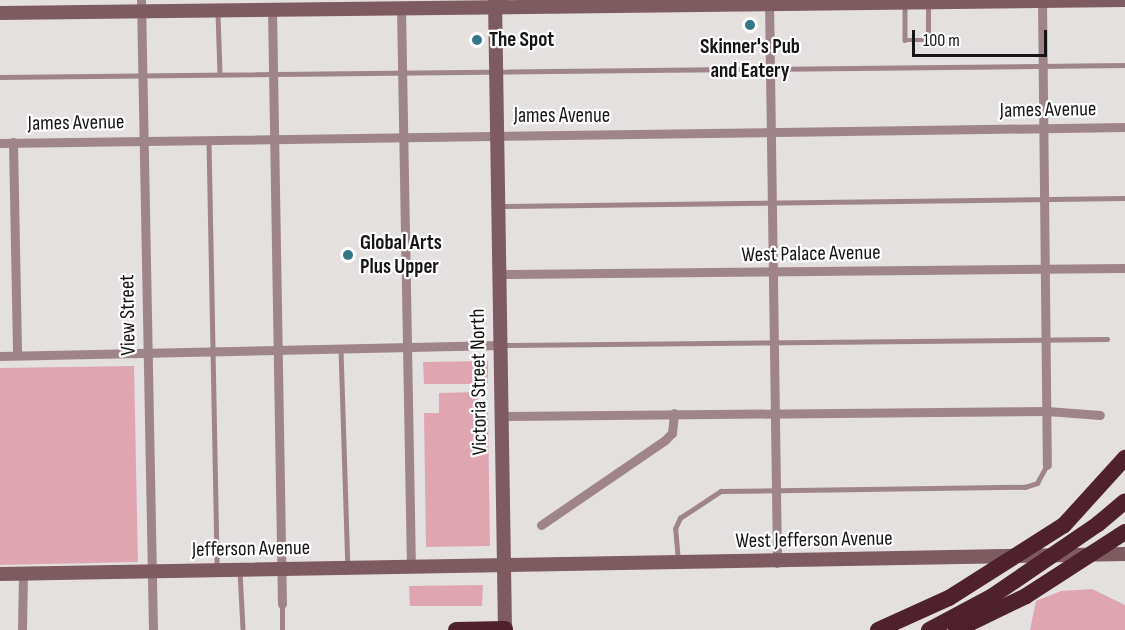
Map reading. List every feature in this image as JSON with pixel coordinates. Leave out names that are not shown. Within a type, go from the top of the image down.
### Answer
[{"type":"highway","points":[[1064,525],[1125,458]]},
{"type":"highway","points":[[878,630],[949,598],[1064,525],[1125,475]]},
{"type":"highway","points":[[929,630],[991,597],[1098,524],[1125,501]]},
{"type":"highway","points":[[957,630],[1026,596],[1125,532]]},
{"type":"highway","points":[[456,630],[505,629]]},
{"type":"street","points":[[1042,0],[1047,465]]},
{"type":"street","points":[[0,13],[142,5],[272,9],[401,8],[495,3],[928,3],[1125,0]]},
{"type":"street","points":[[769,2],[777,563]]},
{"type":"street","name":"Victoria Street North","points":[[495,3],[505,629]]},
{"type":"street","name":"View Street","points":[[142,5],[153,630]]},
{"type":"street","points":[[401,8],[411,567]]},
{"type":"street","points":[[272,9],[282,604]]},
{"type":"street","name":"James Avenue","points":[[0,143],[144,139],[1125,127]]},
{"type":"street","points":[[14,142],[17,355]]},
{"type":"street","name":"West Palace Avenue","points":[[498,274],[1125,268]]},
{"type":"street","points":[[0,356],[500,345]]},
{"type":"street","points":[[501,416],[674,413],[724,417],[776,414],[1047,411],[1100,415]]},
{"type":"street","points":[[541,525],[665,440],[672,433],[674,413]]},
{"type":"street","name":"West Jefferson Avenue","points":[[504,567],[1125,554]]},
{"type":"street","name":"Jefferson Avenue","points":[[0,574],[504,567]]},
{"type":"street","points":[[22,630],[23,574]]},
{"type":"lane","points":[[905,3],[905,40],[928,40],[928,3]]},
{"type":"lane","points":[[218,9],[220,73]]},
{"type":"lane","points":[[0,77],[403,70],[1125,65]]},
{"type":"lane","points":[[209,139],[216,570]]},
{"type":"lane","points":[[497,206],[1125,198]]},
{"type":"lane","points":[[500,345],[1107,339]]},
{"type":"lane","points":[[341,347],[348,569]]},
{"type":"lane","points":[[678,564],[675,529],[680,518],[721,491],[1025,487],[1037,483],[1047,465]]},
{"type":"lane","points":[[240,570],[243,628]]},
{"type":"lane","points":[[282,604],[282,630]]},
{"type":"shaded area","points":[[488,361],[488,384],[424,384],[423,362]]},
{"type":"shaded area","points":[[134,366],[138,562],[0,565],[0,368]]},
{"type":"shaded area","points":[[478,392],[478,409],[466,412],[488,412],[490,546],[426,547],[424,413],[439,413],[439,393]]},
{"type":"shaded area","points":[[483,585],[482,606],[410,606],[409,586]]},
{"type":"shaded area","points":[[1092,589],[1125,605],[1125,630],[1030,630],[1036,601],[1061,591]]},
{"type":"place","name":"Skinner's Pub and Eatery","points":[[750,25]]},
{"type":"place","name":"The Spot","points":[[477,40]]},
{"type":"place","name":"Global Arts Plus Upper","points":[[348,255]]}]
